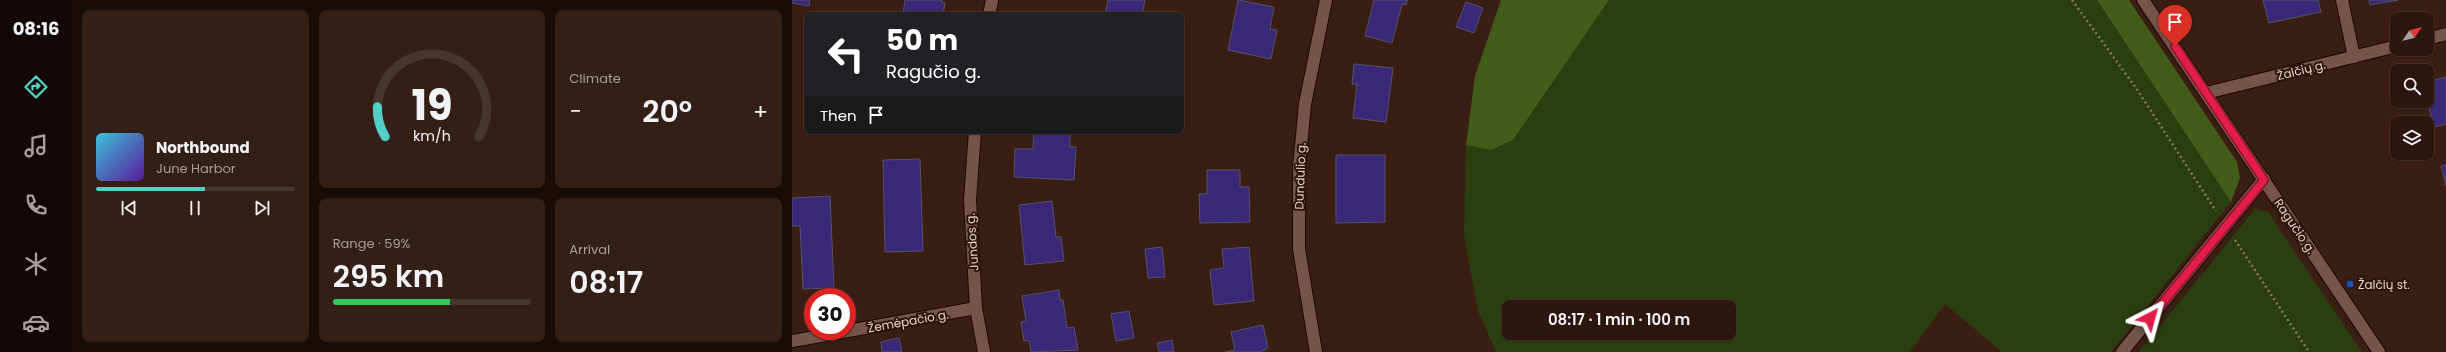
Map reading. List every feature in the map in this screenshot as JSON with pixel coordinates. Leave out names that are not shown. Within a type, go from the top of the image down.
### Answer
[{"type":"street","points":[[990,12],[992,0]]},
{"type":"street","name":"Dundulio g.","points":[[1316,352],[1299,249],[1299,167],[1305,104],[1326,0]]},
{"type":"street","name":"Ragučio g.","points":[[2143,0],[2379,352]]},
{"type":"street","points":[[2342,0],[2354,57]]},
{"type":"street","points":[[2434,37],[2446,34]]},
{"type":"street","name":"Žalčių g.","points":[[2206,93],[2390,48]]},
{"type":"street","name":"Jundos g.","points":[[975,134],[970,200],[976,308],[984,352]]},
{"type":"street","points":[[2122,352],[2264,180]]},
{"type":"street","name":"Žemėpačio g.","points":[[792,341],[976,308]]},
{"type":"path","points":[[2072,0],[2136,88],[2309,352]]},
{"type":"green space","points":[[1501,0],[1609,0],[1513,140],[1491,150],[1466,145],[1475,76]]},
{"type":"green space","points":[[1609,0],[2097,0],[2231,202],[2111,352],[2002,352],[1945,304],[1910,352],[1496,352],[1478,311],[1464,235],[1466,145],[1491,150],[1513,140]]},
{"type":"green space","points":[[2097,0],[2129,0],[2237,162],[2240,178],[2231,202]]},
{"type":"green space","points":[[2255,209],[2268,212],[2362,352],[2139,352]]},
{"type":"building","points":[[792,0],[810,0],[809,6],[792,3]]},
{"type":"building","points":[[905,0],[942,0],[942,3],[945,3],[944,12],[903,12]]},
{"type":"building","points":[[1108,0],[1145,0],[1143,12],[1105,12]]},
{"type":"building","points":[[1238,0],[1274,7],[1270,29],[1277,30],[1271,59],[1228,50]]},
{"type":"building","points":[[1374,0],[1407,0],[1406,5],[1402,4],[1392,43],[1365,36]]},
{"type":"building","points":[[2263,0],[2318,0],[2321,12],[2269,23]]},
{"type":"building","points":[[2369,0],[2398,0],[2370,5]]},
{"type":"building","points":[[1466,2],[1483,8],[1474,33],[1456,27]]},
{"type":"building","points":[[1354,64],[1393,68],[1386,122],[1353,118],[1357,84],[1352,84]]},
{"type":"building","points":[[2446,77],[2446,124],[2434,127],[2434,116],[2431,116],[2429,108],[2434,108],[2434,80]]},
{"type":"building","points":[[1034,134],[1070,134],[1070,147],[1076,147],[1074,180],[1014,177],[1015,149],[1033,149]]},
{"type":"building","points":[[1336,155],[1385,155],[1385,222],[1336,223]]},
{"type":"building","points":[[920,159],[923,251],[885,252],[883,160]]},
{"type":"building","points":[[2446,165],[2446,186],[2441,166]]},
{"type":"building","points":[[1207,170],[1240,170],[1240,187],[1249,187],[1250,222],[1200,223],[1199,194],[1207,194]]},
{"type":"building","points":[[830,196],[834,288],[803,289],[800,226],[792,226],[792,198]]},
{"type":"building","points":[[1052,201],[1056,237],[1061,237],[1064,261],[1025,265],[1019,205]]},
{"type":"building","points":[[1162,247],[1165,277],[1148,278],[1145,249]]},
{"type":"building","points":[[1249,247],[1254,301],[1214,305],[1210,270],[1224,268],[1222,249]]},
{"type":"building","points":[[1059,290],[1060,300],[1063,300],[1067,328],[1074,327],[1078,350],[1031,352],[1029,340],[1024,341],[1021,322],[1026,321],[1022,296]]},
{"type":"building","points":[[1129,311],[1134,338],[1116,341],[1111,314]]},
{"type":"building","points":[[1263,325],[1268,348],[1260,352],[1225,352],[1235,350],[1231,332]]},
{"type":"building","points":[[899,338],[902,352],[882,352],[881,342]]},
{"type":"building","points":[[1172,340],[1174,352],[1159,352],[1157,343]]},
{"type":"place","name":"Žalčių st.","points":[[2350,284]]},
{"type":"route","points":[[2150,318],[2264,180],[2175,46]]}]
